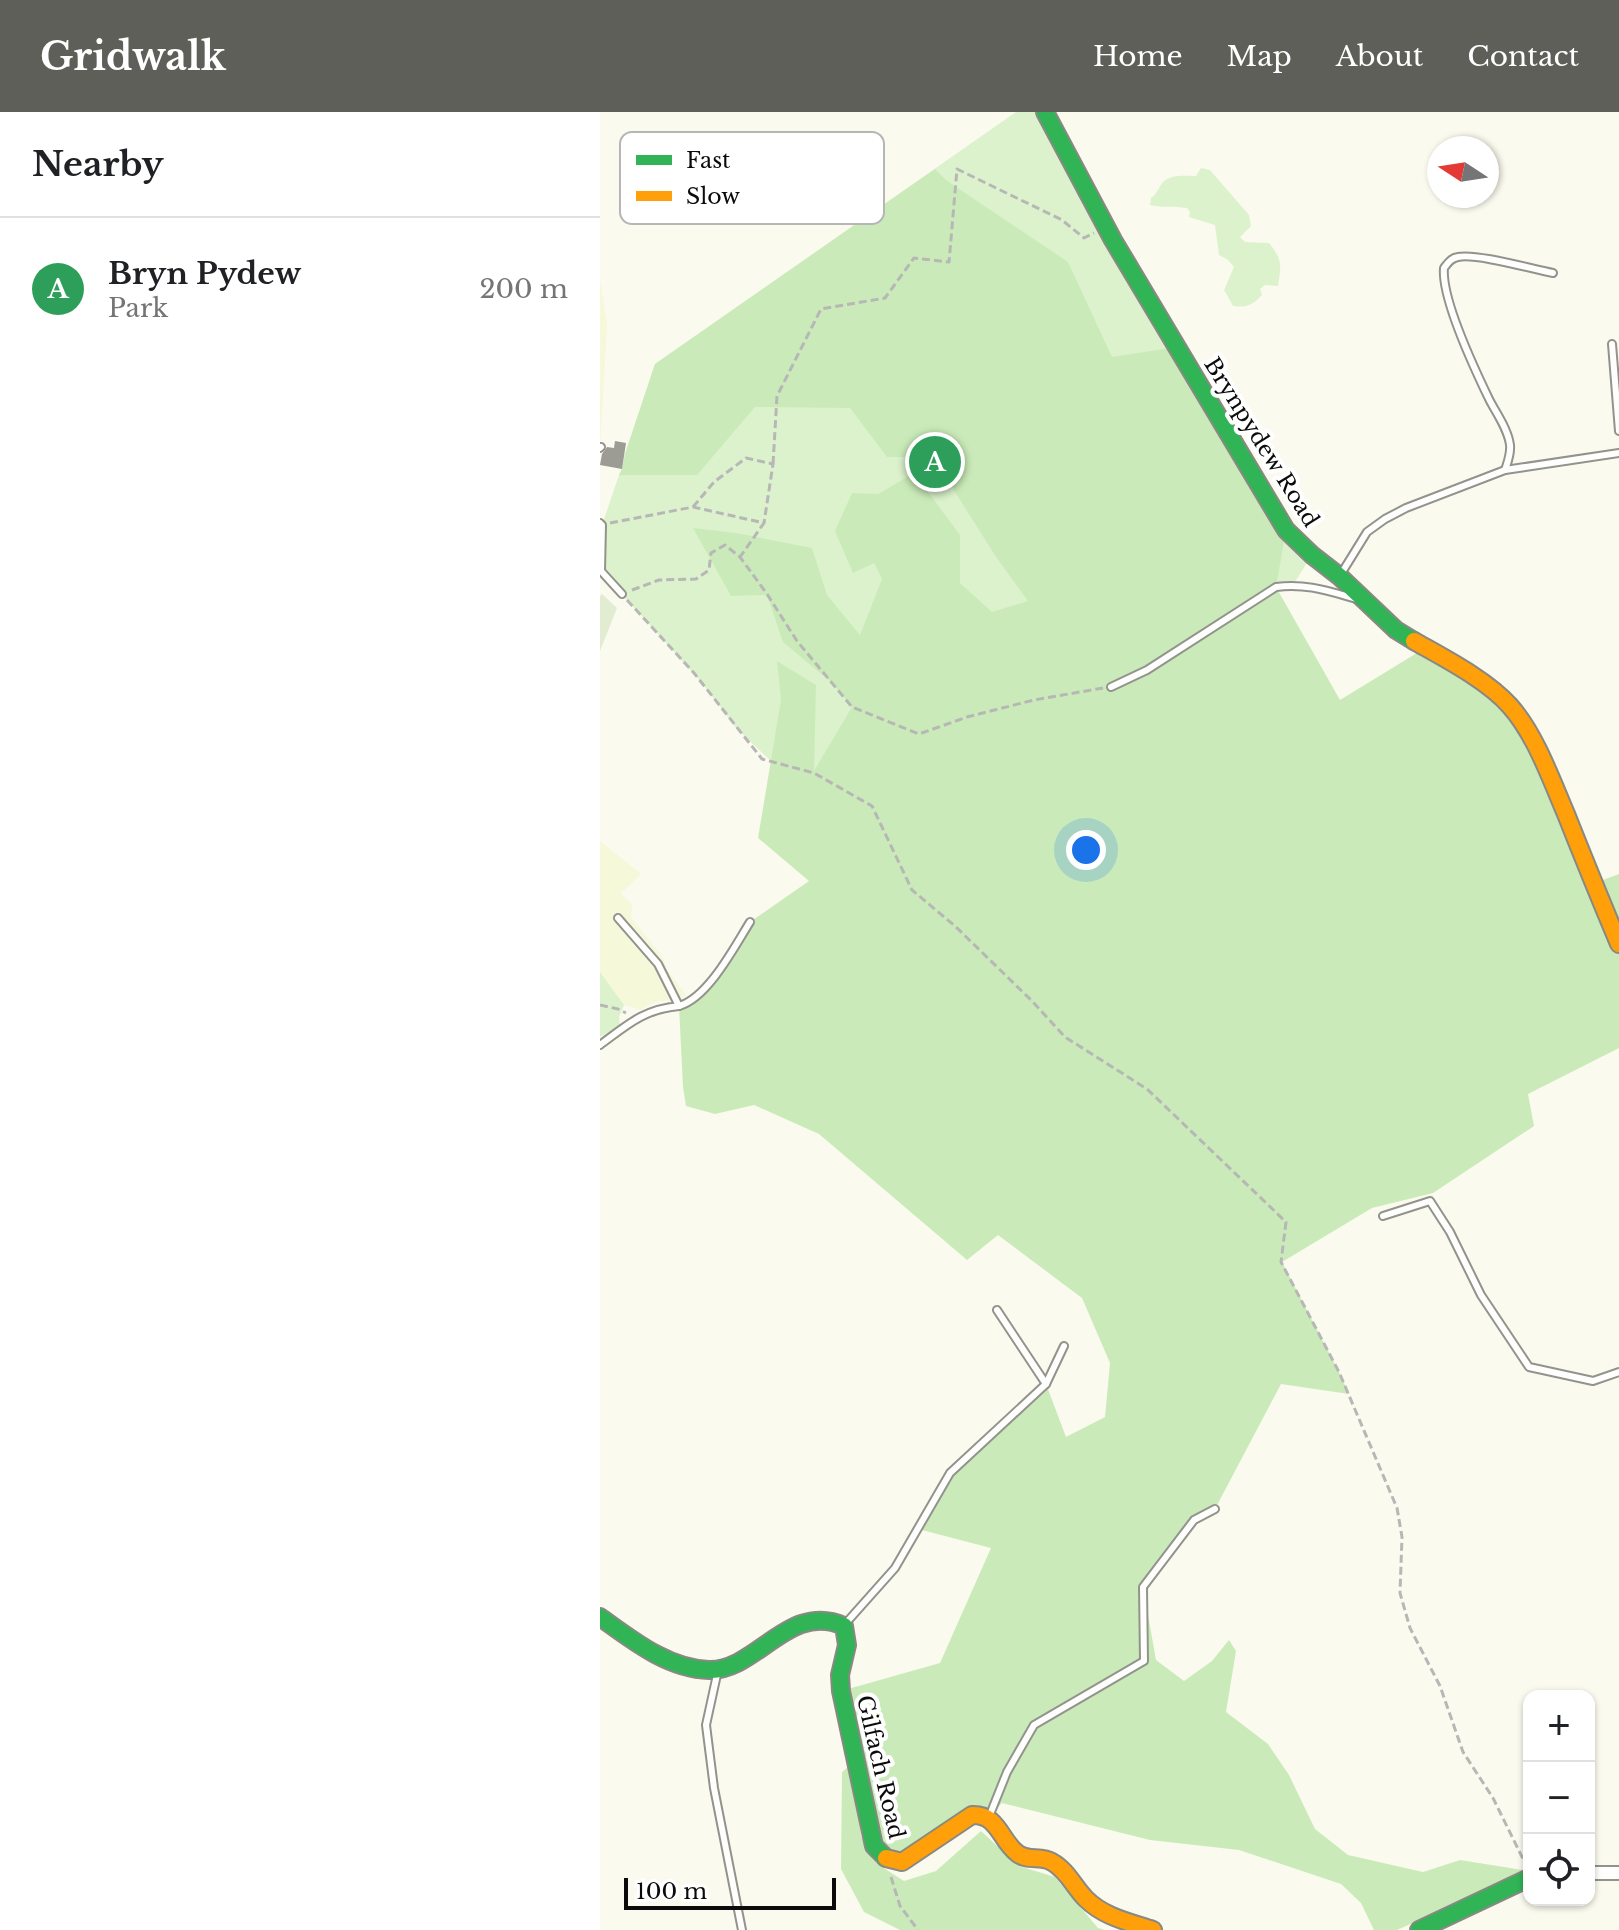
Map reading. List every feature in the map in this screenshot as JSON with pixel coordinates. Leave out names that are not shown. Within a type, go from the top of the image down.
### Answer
[{"type":"street","name":"Brynpydew Road","points":[[1045,112],[1106,227],[1286,530],[1396,630],[1454,664],[1498,694],[1511,707],[1550,776],[1619,944]]},
{"type":"street","points":[[600,1617],[634,1641],[668,1659],[706,1670],[718,1670],[743,1661],[770,1640],[799,1626],[823,1620],[836,1621],[844,1626]]},
{"type":"street","name":"Gilfach Road","points":[[844,1626],[847,1645],[840,1675],[841,1691],[874,1846],[886,1860],[902,1862],[972,1815],[981,1813],[989,1817]]},
{"type":"street","points":[[989,1817],[1017,1854],[1028,1860],[1048,1858],[1100,1911],[1153,1930]]},
{"type":"street","points":[[1595,1873],[1619,1873]]},
{"type":"street","points":[[1419,1930],[1523,1881]]},
{"type":"lane","points":[[1505,470],[1510,448],[1508,437],[1458,328],[1445,289],[1444,268],[1456,257],[1465,256],[1553,273]]},
{"type":"lane","points":[[1612,344],[1619,431]]},
{"type":"lane","points":[[1339,576],[1367,532],[1406,508],[1505,470],[1619,453]]},
{"type":"lane","points":[[601,524],[601,571],[622,594]]},
{"type":"lane","points":[[1111,687],[1147,670],[1276,587],[1311,586],[1366,601]]},
{"type":"lane","points":[[618,918],[658,964],[679,1006]]},
{"type":"lane","points":[[600,1045],[636,1019],[662,1007],[688,1003],[696,997],[720,970],[750,922]]},
{"type":"lane","points":[[1383,1216],[1430,1201],[1450,1232],[1481,1295],[1529,1367],[1593,1381],[1619,1372]]},
{"type":"lane","points":[[997,1310],[1046,1384]]},
{"type":"lane","points":[[844,1626],[895,1568],[950,1473],[1046,1384],[1064,1346]]},
{"type":"lane","points":[[989,1817],[1007,1772],[1034,1725],[1144,1661],[1143,1587],[1194,1520],[1215,1509]]},
{"type":"lane","points":[[718,1670],[706,1725],[714,1788],[742,1930]]},
{"type":"path","points":[[740,557],[764,523],[773,464],[777,396],[821,309],[885,298],[914,258],[949,262],[957,169],[1062,220],[1084,238],[1106,227]]},
{"type":"path","points":[[693,507],[714,482],[746,458],[773,464]]},
{"type":"path","points":[[601,524],[693,507],[764,523]]},
{"type":"path","points":[[1111,687],[1034,700],[967,717],[919,734],[852,707],[797,641],[740,557],[725,545],[711,553],[709,570],[696,579],[659,580],[622,594],[694,673],[762,759],[814,773],[872,806],[912,890],[955,926],[1065,1037],[1147,1089],[1286,1222],[1281,1262],[1339,1372],[1397,1508],[1402,1537],[1400,1593],[1410,1628],[1440,1686],[1463,1752],[1493,1798],[1523,1860]]},
{"type":"path","points":[[600,1005],[618,1009],[636,1019]]},
{"type":"path","points":[[886,1860],[900,1906],[918,1930]]},
{"type":"green space","points":[[1016,112],[1045,112],[1286,529],[1312,555],[1293,585],[1276,587],[814,773],[772,762],[736,728],[702,683],[601,571],[602,525],[655,364],[856,224],[884,224],[884,204]]},
{"type":"green space","points":[[1201,168],[1210,170],[1249,215],[1251,226],[1240,237],[1245,242],[1269,243],[1279,259],[1278,286],[1265,285],[1260,289],[1262,295],[1249,305],[1233,306],[1224,290],[1234,267],[1219,255],[1215,225],[1189,217],[1187,208],[1150,205],[1151,198],[1166,179],[1196,176]]},
{"type":"green space","points":[[935,169],[946,180],[1068,262],[1112,357],[1177,347],[1286,530],[1276,587],[1340,700],[1425,648],[1511,707],[1595,883],[1619,874],[1619,1048],[1528,1094],[1534,1126],[1433,1193],[1372,1208],[1282,1262],[1349,1394],[1281,1384],[1215,1509],[1194,1520],[1143,1587],[1156,1660],[1184,1681],[1212,1661],[1229,1640],[1236,1651],[1226,1712],[1268,1744],[1289,1775],[1315,1829],[1348,1855],[1423,1872],[1460,1860],[1523,1870],[1523,1874],[1397,1930],[1374,1930],[1361,1903],[1341,1884],[1239,1850],[1150,1840],[1002,1803],[989,1817],[972,1816],[902,1862],[886,1860],[841,1691],[940,1663],[991,1548],[918,1529],[950,1473],[1046,1384],[1066,1437],[1105,1417],[1110,1363],[1082,1298],[998,1235],[967,1260],[819,1134],[754,1105],[715,1114],[686,1106],[679,1006],[696,997],[720,970],[750,922],[809,881],[758,838],[781,700],[777,661],[816,685],[814,771],[852,707],[831,682],[783,642],[767,595],[731,596],[693,528],[812,548],[827,595],[860,635],[882,579],[874,563],[853,573],[835,531],[852,493],[878,494],[914,473],[960,535],[960,583],[992,612],[1028,601],[996,557],[933,457],[887,457],[850,408],[755,407],[697,475],[619,475],[655,364],[856,224],[884,224],[884,205]]},
{"type":"green space","points":[[600,279],[607,325],[600,448]]},
{"type":"green space","points":[[602,594],[617,608],[600,651],[600,596]]},
{"type":"green space","points":[[600,841],[641,874],[621,893],[632,905],[631,917],[663,958],[667,970],[686,995],[676,1000],[659,1001],[641,1010],[624,1005],[600,972]]},
{"type":"green space","points":[[600,972],[624,1005],[619,1017],[620,1026],[600,1037]]},
{"type":"green space","points":[[853,1763],[861,1836],[882,1867],[904,1881],[936,1871],[981,1831],[1019,1866],[1055,1877],[1098,1928],[1105,1930],[900,1930],[864,1912],[841,1869],[842,1772]]},
{"type":"building","points":[[615,441],[626,443],[622,469],[600,465],[602,454],[607,447],[614,448]]},
{"type":"traffic: fast","points":[[1045,112],[1113,240],[1286,530],[1396,630],[1414,641]]},
{"type":"traffic: fast","points":[[600,1617],[665,1659],[679,1665],[709,1670],[743,1660],[806,1622],[824,1621],[844,1626],[847,1645],[840,1675],[841,1691],[874,1846],[886,1858]]},
{"type":"traffic: fast","points":[[1419,1930],[1523,1881]]},
{"type":"traffic: slow","points":[[1414,641],[1490,687],[1519,717],[1548,772],[1619,944]]},
{"type":"traffic: slow","points":[[886,1858],[902,1862],[972,1815],[981,1816],[993,1823],[1011,1848],[1021,1856],[1048,1860],[1057,1865],[1086,1899],[1101,1910],[1153,1930]]},
{"type":"place","name":"Bryn Pydew","points":[[935,462]]}]
